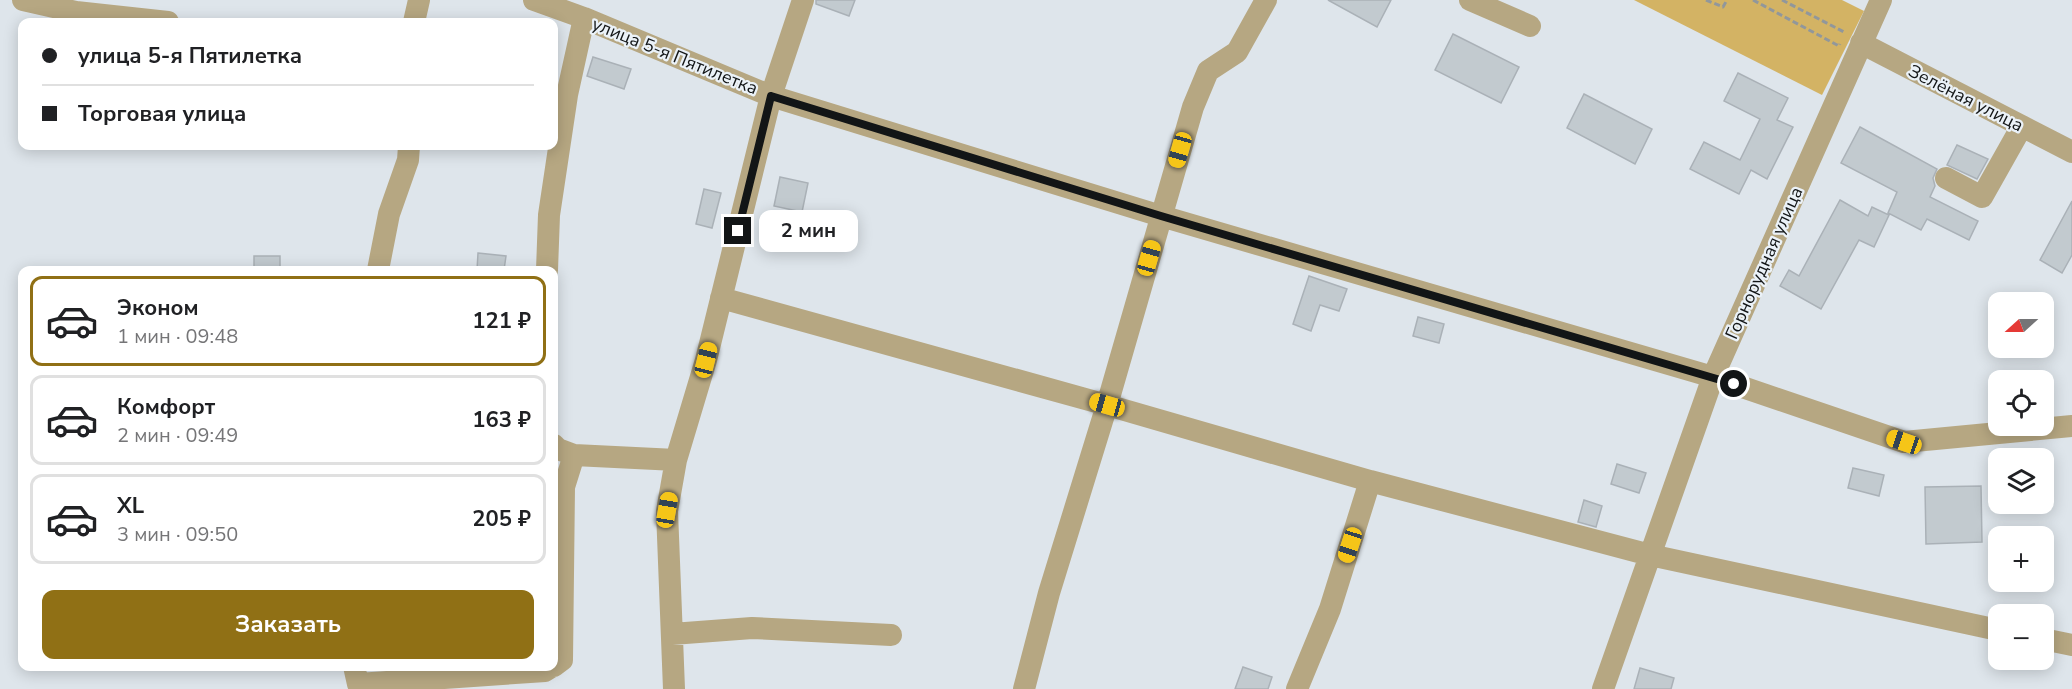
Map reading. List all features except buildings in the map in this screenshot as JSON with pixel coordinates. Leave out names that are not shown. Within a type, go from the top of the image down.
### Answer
[{"type":"street","points":[[23,0],[76,12],[131,18]]},
{"type":"street","points":[[415,18],[419,0]]},
{"type":"street","name":"улица 5-я Пятилетка","points":[[534,0],[584,18],[771,96],[1161,216],[1713,377],[1904,442],[2072,426]]},
{"type":"street","points":[[674,689],[667,510],[676,460],[706,360],[771,96],[803,0]]},
{"type":"street","points":[[1024,689],[1049,593],[1107,405],[1193,107],[1208,71],[1238,52],[1266,0]]},
{"type":"street","points":[[1470,0],[1530,26]]},
{"type":"street","name":"Горнорудная улица","points":[[1603,689],[1713,377],[1881,0]]},
{"type":"street","points":[[547,266],[549,215],[567,95],[584,18]]},
{"type":"street","name":"Зелёная улица","points":[[1861,44],[2072,152]]},
{"type":"street","points":[[1946,178],[1982,197],[2022,126]]},
{"type":"street","points":[[379,266],[389,214],[408,160],[409,150]]},
{"type":"street","points":[[721,298],[1370,481],[1650,555],[1988,628]]},
{"type":"street","points":[[558,449],[574,455],[676,460]]},
{"type":"street","points":[[558,663],[562,660],[564,487],[574,455]]},
{"type":"street","points":[[1297,689],[1330,609],[1370,481]]},
{"type":"street","points":[[672,634],[752,628],[891,635]]},
{"type":"street","points":[[2054,641],[2072,645]]},
{"type":"street","points":[[355,671],[358,684],[545,671]]},
{"type":"path","points":[[1706,0],[1723,7],[1728,0]]},
{"type":"path","points":[[1753,0],[1839,46],[1846,33],[1782,0]]},
{"type":"shaded area","points":[[1634,0],[1842,0],[1864,11],[1822,95]]},
{"type":"route","points":[[738,231],[771,96],[1161,216],[1734,384]]}]
